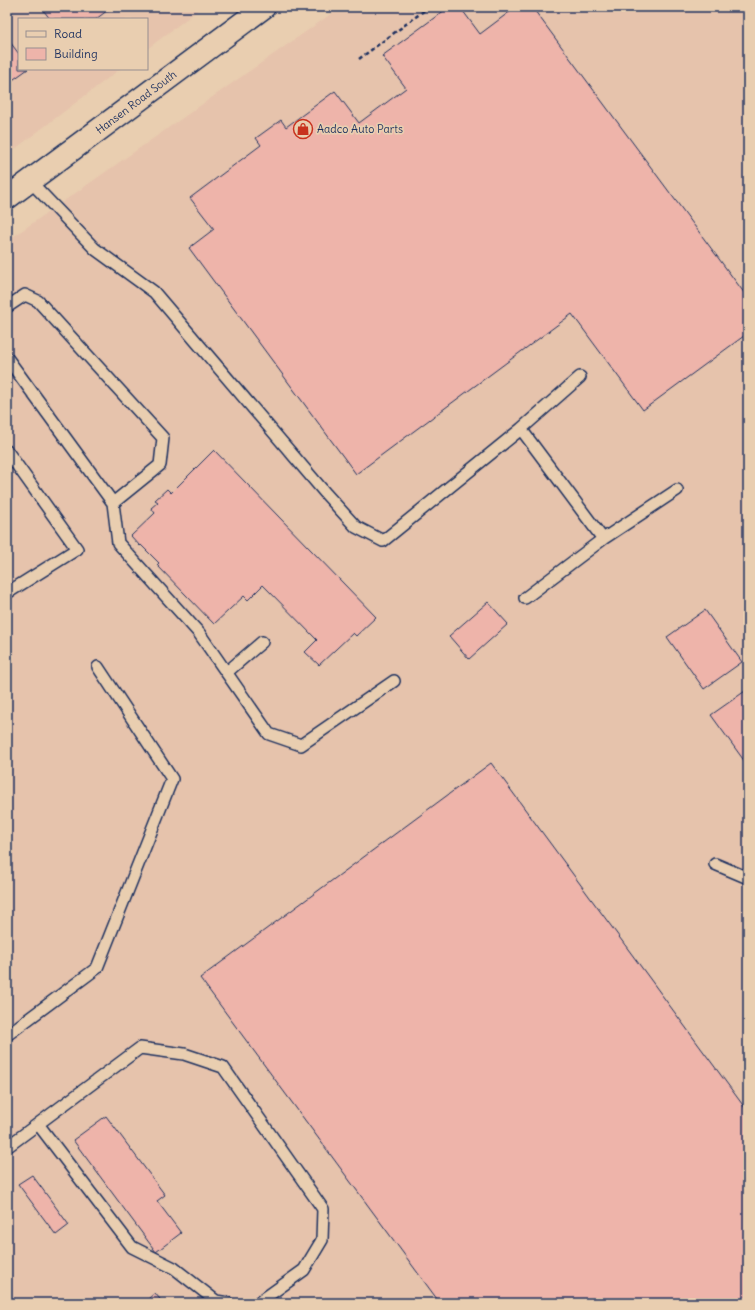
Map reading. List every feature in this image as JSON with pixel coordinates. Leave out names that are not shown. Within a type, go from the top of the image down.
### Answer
[{"type":"street","name":"Hansen Road South","points":[[7,198],[264,7]]},
{"type":"lane","points":[[30,181],[95,249],[154,292],[356,527],[383,541],[521,429],[580,377]]},
{"type":"lane","points":[[7,307],[25,295],[38,301],[163,438],[160,465],[113,503]]},
{"type":"lane","points":[[7,358],[113,503],[118,543],[200,633],[269,734],[301,745],[394,681]]},
{"type":"lane","points":[[521,429],[603,539]]},
{"type":"lane","points":[[7,451],[77,548],[7,593],[7,590]]},
{"type":"lane","points":[[525,598],[603,539],[677,490]]},
{"type":"lane","points":[[227,672],[262,642]]},
{"type":"lane","points":[[7,1035],[97,968],[172,779],[98,667]]},
{"type":"lane","points":[[715,864],[748,878]]},
{"type":"lane","points":[[7,1147],[140,1048],[184,1054],[223,1067],[323,1209],[322,1240],[304,1270],[258,1303]]},
{"type":"lane","points":[[38,1124],[132,1247],[174,1268],[216,1301],[228,1303]]},
{"type":"path","points":[[360,59],[429,7]]},
{"type":"shaded area","points":[[7,7],[202,7],[148,48],[148,18],[18,18],[18,70],[119,70],[7,155]]},
{"type":"shaded area","points":[[341,7],[748,7],[748,1303],[7,1303],[7,241]]},
{"type":"building","points":[[41,7],[112,7],[97,18],[49,18]]},
{"type":"building","points":[[449,7],[460,7],[480,34],[516,7],[532,7],[748,298],[748,333],[643,410],[572,314],[356,474],[189,248],[214,229],[190,198],[261,145],[256,138],[281,120],[286,127],[335,91],[359,123],[406,88],[382,56]]},
{"type":"building","points":[[7,38],[18,53],[18,70],[27,70],[7,84]]},
{"type":"building","points":[[214,450],[376,617],[356,636],[353,633],[319,665],[305,652],[317,640],[263,585],[248,600],[244,596],[214,624],[157,565],[159,563],[131,536],[155,513],[151,508],[158,502],[155,500],[167,489],[171,493]]},
{"type":"building","points":[[488,602],[508,624],[469,659],[449,636]]},
{"type":"building","points":[[705,610],[742,662],[704,689],[667,637]]},
{"type":"building","points":[[748,689],[748,766],[711,715]]},
{"type":"building","points":[[491,763],[748,1112],[748,1303],[440,1303],[200,978]]},
{"type":"building","points":[[106,1116],[165,1195],[157,1201],[181,1233],[156,1252],[73,1140]]},
{"type":"building","points":[[32,1175],[69,1225],[56,1235],[18,1184]]},
{"type":"building","points":[[155,1293],[163,1303],[143,1303]]},
{"type":"place","name":"Aadco Auto Parts","points":[[303,129]]}]
